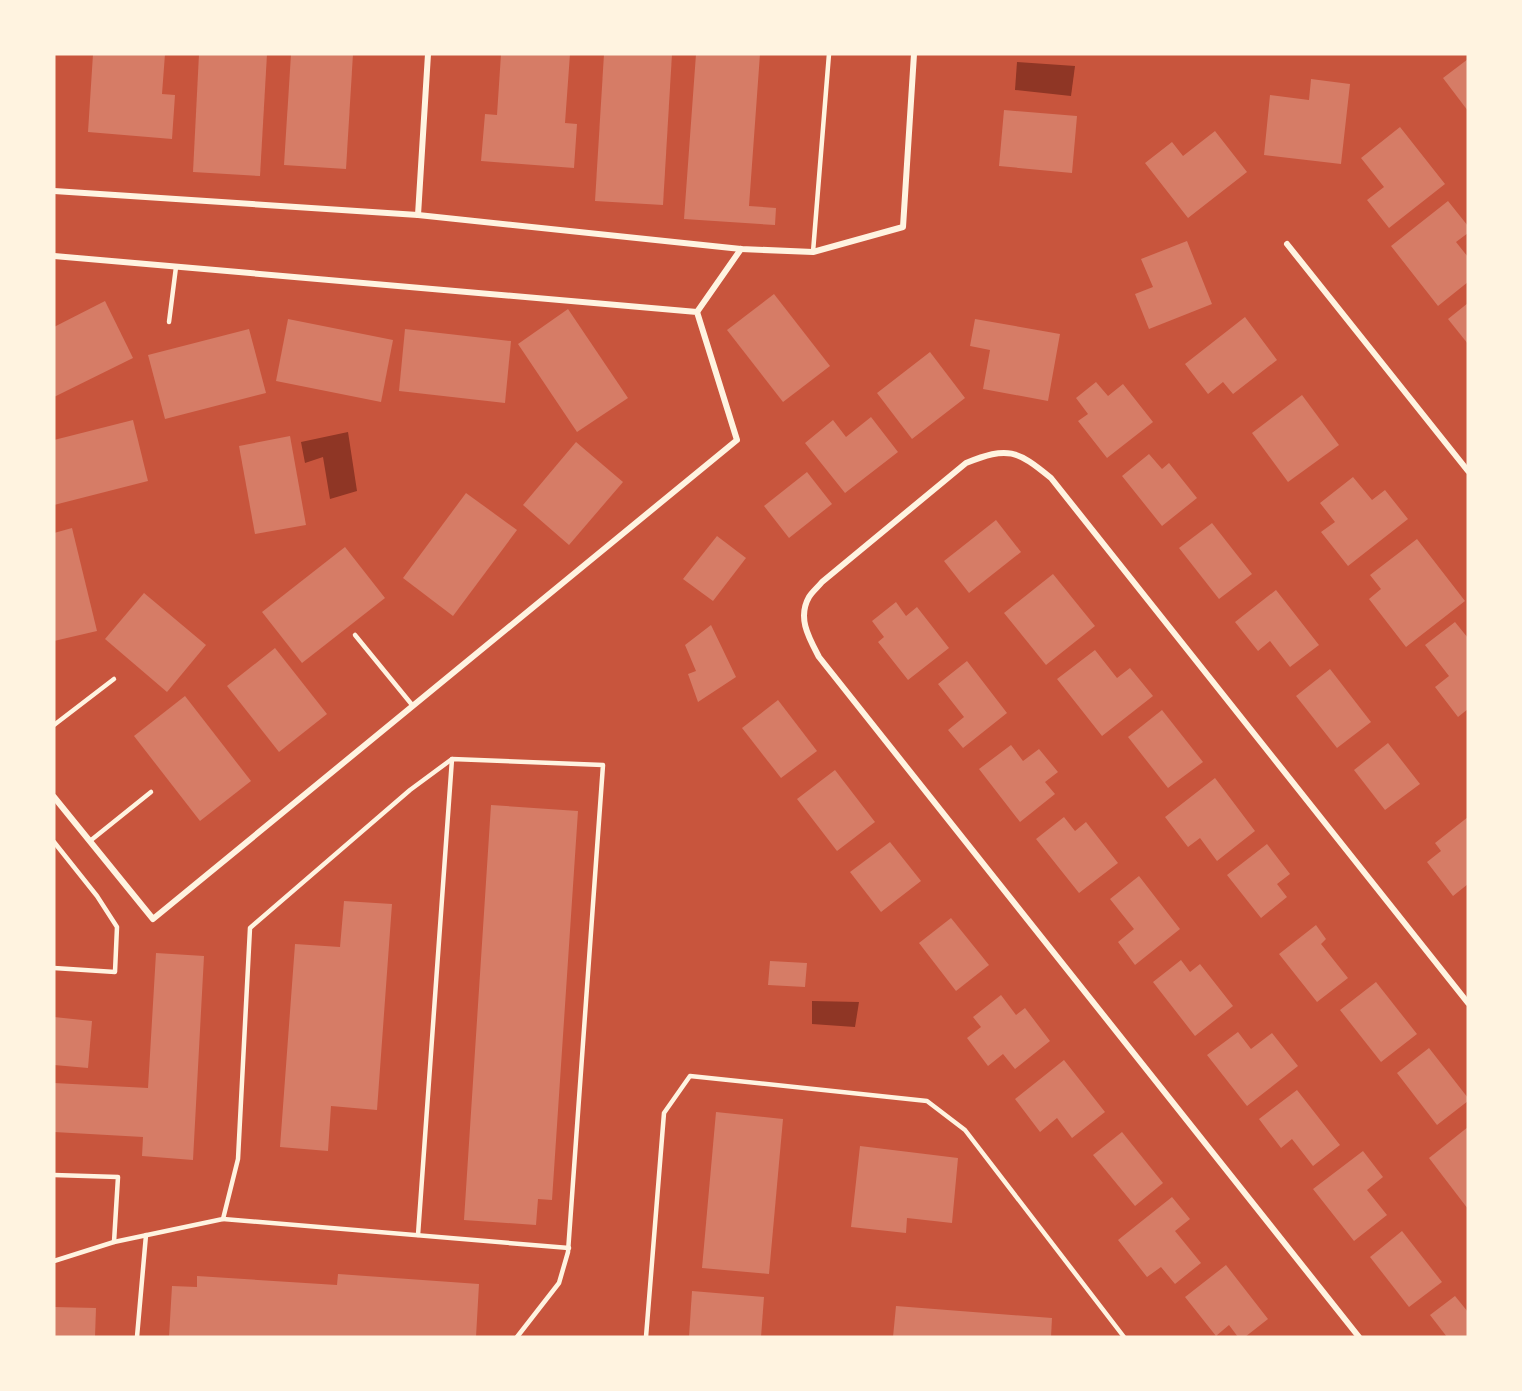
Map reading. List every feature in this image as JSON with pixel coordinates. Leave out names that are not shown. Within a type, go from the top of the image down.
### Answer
[{"type":"street","points":[[418,215],[428,54]]},
{"type":"street","points":[[54,191],[418,215],[741,249],[813,252],[903,227],[914,54]]},
{"type":"street","points":[[1287,244],[1468,471]]},
{"type":"street","points":[[698,312],[741,249]]},
{"type":"street","points":[[54,256],[698,312]]},
{"type":"street","points":[[54,797],[153,919],[737,440],[698,312]]},
{"type":"street","points":[[1359,1337],[819,657],[807,633],[803,617],[809,597],[822,582],[966,463],[991,453],[1012,453],[1031,461],[1051,478],[1468,1003]]},
{"type":"lane","points":[[813,252],[829,54]]},
{"type":"lane","points":[[169,322],[176,267]]},
{"type":"lane","points":[[355,635],[413,706]]},
{"type":"lane","points":[[54,725],[114,679]]},
{"type":"lane","points":[[223,1219],[238,1159],[250,928],[410,790],[452,759],[603,765],[569,1248],[559,1283],[518,1337]]},
{"type":"lane","points":[[417,1235],[452,759]]},
{"type":"lane","points":[[90,842],[151,792]]},
{"type":"lane","points":[[54,842],[97,896],[117,927],[115,972],[54,968]]},
{"type":"lane","points":[[646,1337],[664,1113],[690,1076],[927,1101],[965,1130],[1124,1337]]},
{"type":"lane","points":[[54,1175],[118,1177],[114,1242]]},
{"type":"lane","points":[[54,1261],[114,1242],[223,1219],[569,1248]]},
{"type":"lane","points":[[137,1337],[146,1235]]},
{"type":"shaded area","points":[[1017,62],[1075,66],[1071,96],[1015,90]]},
{"type":"shaded area","points":[[348,432],[357,491],[330,499],[323,457],[305,463],[301,442]]},
{"type":"shaded area","points":[[812,1001],[859,1002],[855,1027],[812,1024]]},
{"type":"building","points":[[93,54],[165,54],[162,94],[175,95],[172,139],[88,132]]},
{"type":"building","points":[[199,54],[267,54],[260,176],[193,172]]},
{"type":"building","points":[[291,54],[353,54],[346,169],[284,165]]},
{"type":"building","points":[[501,54],[570,54],[565,123],[577,124],[574,168],[481,161],[485,114],[497,115]]},
{"type":"building","points":[[604,54],[672,54],[663,205],[595,201]]},
{"type":"building","points":[[696,54],[760,54],[749,206],[776,208],[775,225],[684,219]]},
{"type":"building","points":[[1468,59],[1468,111],[1443,78]]},
{"type":"building","points":[[1311,79],[1350,84],[1341,164],[1264,155],[1270,95],[1309,100]]},
{"type":"building","points":[[1004,110],[1077,116],[1072,173],[999,166]]},
{"type":"building","points":[[1400,127],[1445,184],[1389,228],[1367,200],[1384,187],[1361,158]]},
{"type":"building","points":[[1215,131],[1247,172],[1188,218],[1145,163],[1172,142],[1183,156]]},
{"type":"building","points":[[1448,201],[1468,226],[1468,233],[1456,242],[1468,257],[1468,282],[1438,306],[1391,246]]},
{"type":"building","points":[[1187,241],[1212,304],[1149,329],[1135,294],[1153,287],[1141,259]]},
{"type":"building","points":[[774,294],[830,366],[783,402],[727,330]]},
{"type":"building","points":[[105,301],[133,358],[54,397],[54,327]]},
{"type":"building","points":[[1468,303],[1468,344],[1448,319]]},
{"type":"building","points":[[568,309],[628,398],[577,432],[518,344]]},
{"type":"building","points":[[1245,317],[1277,360],[1233,394],[1223,382],[1208,394],[1185,364]]},
{"type":"building","points":[[288,319],[393,340],[381,402],[276,381]]},
{"type":"building","points":[[975,319],[1060,334],[1048,401],[983,389],[990,350],[970,346]]},
{"type":"building","points":[[249,329],[266,393],[165,419],[148,355]]},
{"type":"building","points":[[405,329],[511,341],[505,403],[399,391]]},
{"type":"building","points":[[930,352],[965,398],[912,439],[877,393]]},
{"type":"building","points":[[1096,382],[1108,396],[1123,384],[1153,422],[1107,458],[1078,421],[1088,414],[1076,398]]},
{"type":"building","points":[[1302,395],[1339,445],[1288,482],[1252,433]]},
{"type":"building","points":[[871,417],[898,452],[845,493],[805,443],[833,420],[846,437]]},
{"type":"building","points":[[133,420],[148,481],[54,505],[54,440]]},
{"type":"building","points":[[290,436],[306,525],[255,534],[239,446]]},
{"type":"building","points":[[576,442],[623,482],[569,545],[523,505]]},
{"type":"building","points":[[1149,454],[1162,469],[1169,463],[1197,498],[1162,526],[1122,476]]},
{"type":"building","points":[[807,472],[832,504],[789,538],[764,506]]},
{"type":"building","points":[[1353,477],[1372,500],[1385,490],[1408,519],[1348,566],[1321,532],[1335,522],[1320,503]]},
{"type":"building","points":[[466,493],[517,530],[453,616],[403,578]]},
{"type":"building","points":[[996,520],[1021,552],[969,593],[944,561]]},
{"type":"building","points":[[1212,523],[1252,574],[1219,599],[1179,548]]},
{"type":"building","points":[[72,528],[97,631],[54,641],[54,533]]},
{"type":"building","points":[[717,536],[746,558],[713,601],[683,579]]},
{"type":"building","points":[[1417,539],[1465,601],[1406,647],[1369,599],[1381,589],[1370,575]]},
{"type":"building","points":[[345,547],[385,598],[302,663],[262,612]]},
{"type":"building","points":[[1053,574],[1095,626],[1046,665],[1004,613]]},
{"type":"building","points":[[1276,590],[1319,645],[1290,667],[1270,641],[1258,651],[1235,622]]},
{"type":"building","points":[[144,593],[206,645],[167,692],[105,639]]},
{"type":"building","points":[[896,602],[906,616],[917,607],[949,648],[908,680],[878,642],[884,637],[872,621]]},
{"type":"building","points":[[1455,622],[1468,638],[1468,709],[1458,717],[1435,687],[1449,676],[1425,645]]},
{"type":"building","points":[[711,625],[736,677],[698,702],[688,674],[696,671],[685,645]]},
{"type":"building","points":[[275,648],[327,714],[279,752],[227,686]]},
{"type":"building","points":[[1095,650],[1117,678],[1130,668],[1153,696],[1102,736],[1057,679]]},
{"type":"building","points":[[967,661],[1007,713],[963,748],[948,730],[964,717],[938,684]]},
{"type":"building","points":[[1330,669],[1371,722],[1337,748],[1296,696]]},
{"type":"building","points":[[185,696],[251,781],[200,821],[134,736]]},
{"type":"building","points":[[778,700],[817,751],[781,778],[742,728]]},
{"type":"building","points":[[1162,710],[1203,762],[1168,788],[1128,737]]},
{"type":"building","points":[[1388,743],[1420,784],[1385,810],[1354,770]]},
{"type":"building","points":[[1011,745],[1023,761],[1039,749],[1058,772],[1045,782],[1055,794],[1020,822],[979,769]]},
{"type":"building","points":[[835,770],[875,822],[837,851],[797,799]]},
{"type":"building","points":[[1215,778],[1255,831],[1217,861],[1200,838],[1188,847],[1165,817]]},
{"type":"building","points":[[491,805],[578,811],[552,1200],[538,1199],[536,1225],[464,1220]]},
{"type":"building","points":[[1064,817],[1075,831],[1086,822],[1118,863],[1079,893],[1036,839]]},
{"type":"building","points":[[1468,817],[1468,884],[1453,896],[1427,862],[1441,851],[1435,843]]},
{"type":"building","points":[[890,842],[921,881],[881,912],[850,872]]},
{"type":"building","points":[[1267,844],[1290,874],[1277,884],[1287,897],[1261,918],[1227,875]]},
{"type":"building","points":[[1139,876],[1180,929],[1135,965],[1118,942],[1134,929],[1110,899]]},
{"type":"building","points":[[344,901],[392,904],[377,1110],[331,1106],[328,1151],[280,1147],[295,944],[340,947]]},
{"type":"building","points":[[951,918],[989,965],[956,991],[919,943]]},
{"type":"building","points":[[1316,925],[1326,939],[1321,944],[1348,978],[1317,1002],[1279,954]]},
{"type":"building","points":[[156,953],[204,956],[193,1160],[142,1156],[143,1137],[54,1132],[54,1083],[148,1088]]},
{"type":"building","points":[[1181,960],[1190,972],[1200,964],[1233,1006],[1195,1036],[1153,982]]},
{"type":"building","points":[[770,961],[807,963],[805,987],[768,985]]},
{"type":"building","points":[[1376,982],[1417,1034],[1381,1062],[1340,1010]]},
{"type":"building","points":[[1001,995],[1016,1015],[1025,1008],[1050,1041],[1015,1069],[1003,1054],[988,1066],[967,1038],[981,1027],[973,1017]]},
{"type":"building","points":[[54,1017],[92,1021],[88,1068],[54,1065]]},
{"type":"building","points":[[1238,1032],[1251,1049],[1272,1033],[1298,1066],[1247,1106],[1207,1055]]},
{"type":"building","points":[[1429,1048],[1468,1098],[1468,1101],[1437,1125],[1397,1073]]},
{"type":"building","points":[[1064,1060],[1105,1112],[1072,1138],[1057,1118],[1040,1132],[1015,1099]]},
{"type":"building","points":[[1297,1090],[1340,1145],[1313,1166],[1292,1139],[1281,1148],[1259,1119]]},
{"type":"building","points":[[716,1112],[783,1119],[769,1274],[702,1268]]},
{"type":"building","points":[[1468,1127],[1468,1209],[1429,1158]]},
{"type":"building","points":[[1122,1132],[1163,1183],[1135,1206],[1093,1155]]},
{"type":"building","points":[[860,1146],[958,1158],[952,1223],[907,1218],[906,1233],[851,1227]]},
{"type":"building","points":[[1363,1151],[1383,1177],[1367,1190],[1387,1215],[1354,1241],[1313,1189]]},
{"type":"building","points":[[1172,1197],[1190,1219],[1175,1231],[1201,1263],[1175,1284],[1161,1267],[1147,1277],[1118,1240]]},
{"type":"building","points":[[1402,1231],[1442,1282],[1409,1307],[1370,1257]]},
{"type":"building","points":[[1226,1265],[1268,1319],[1245,1337],[1238,1337],[1229,1325],[1216,1336],[1185,1297]]},
{"type":"building","points":[[338,1274],[479,1284],[476,1337],[169,1337],[172,1286],[197,1287],[197,1276],[337,1285]]},
{"type":"building","points":[[692,1291],[764,1297],[761,1337],[689,1337]]},
{"type":"building","points":[[1455,1296],[1468,1312],[1468,1337],[1447,1337],[1430,1315]]},
{"type":"building","points":[[896,1306],[1052,1318],[1051,1337],[893,1337]]},
{"type":"building","points":[[54,1307],[96,1308],[95,1337],[54,1337]]}]
